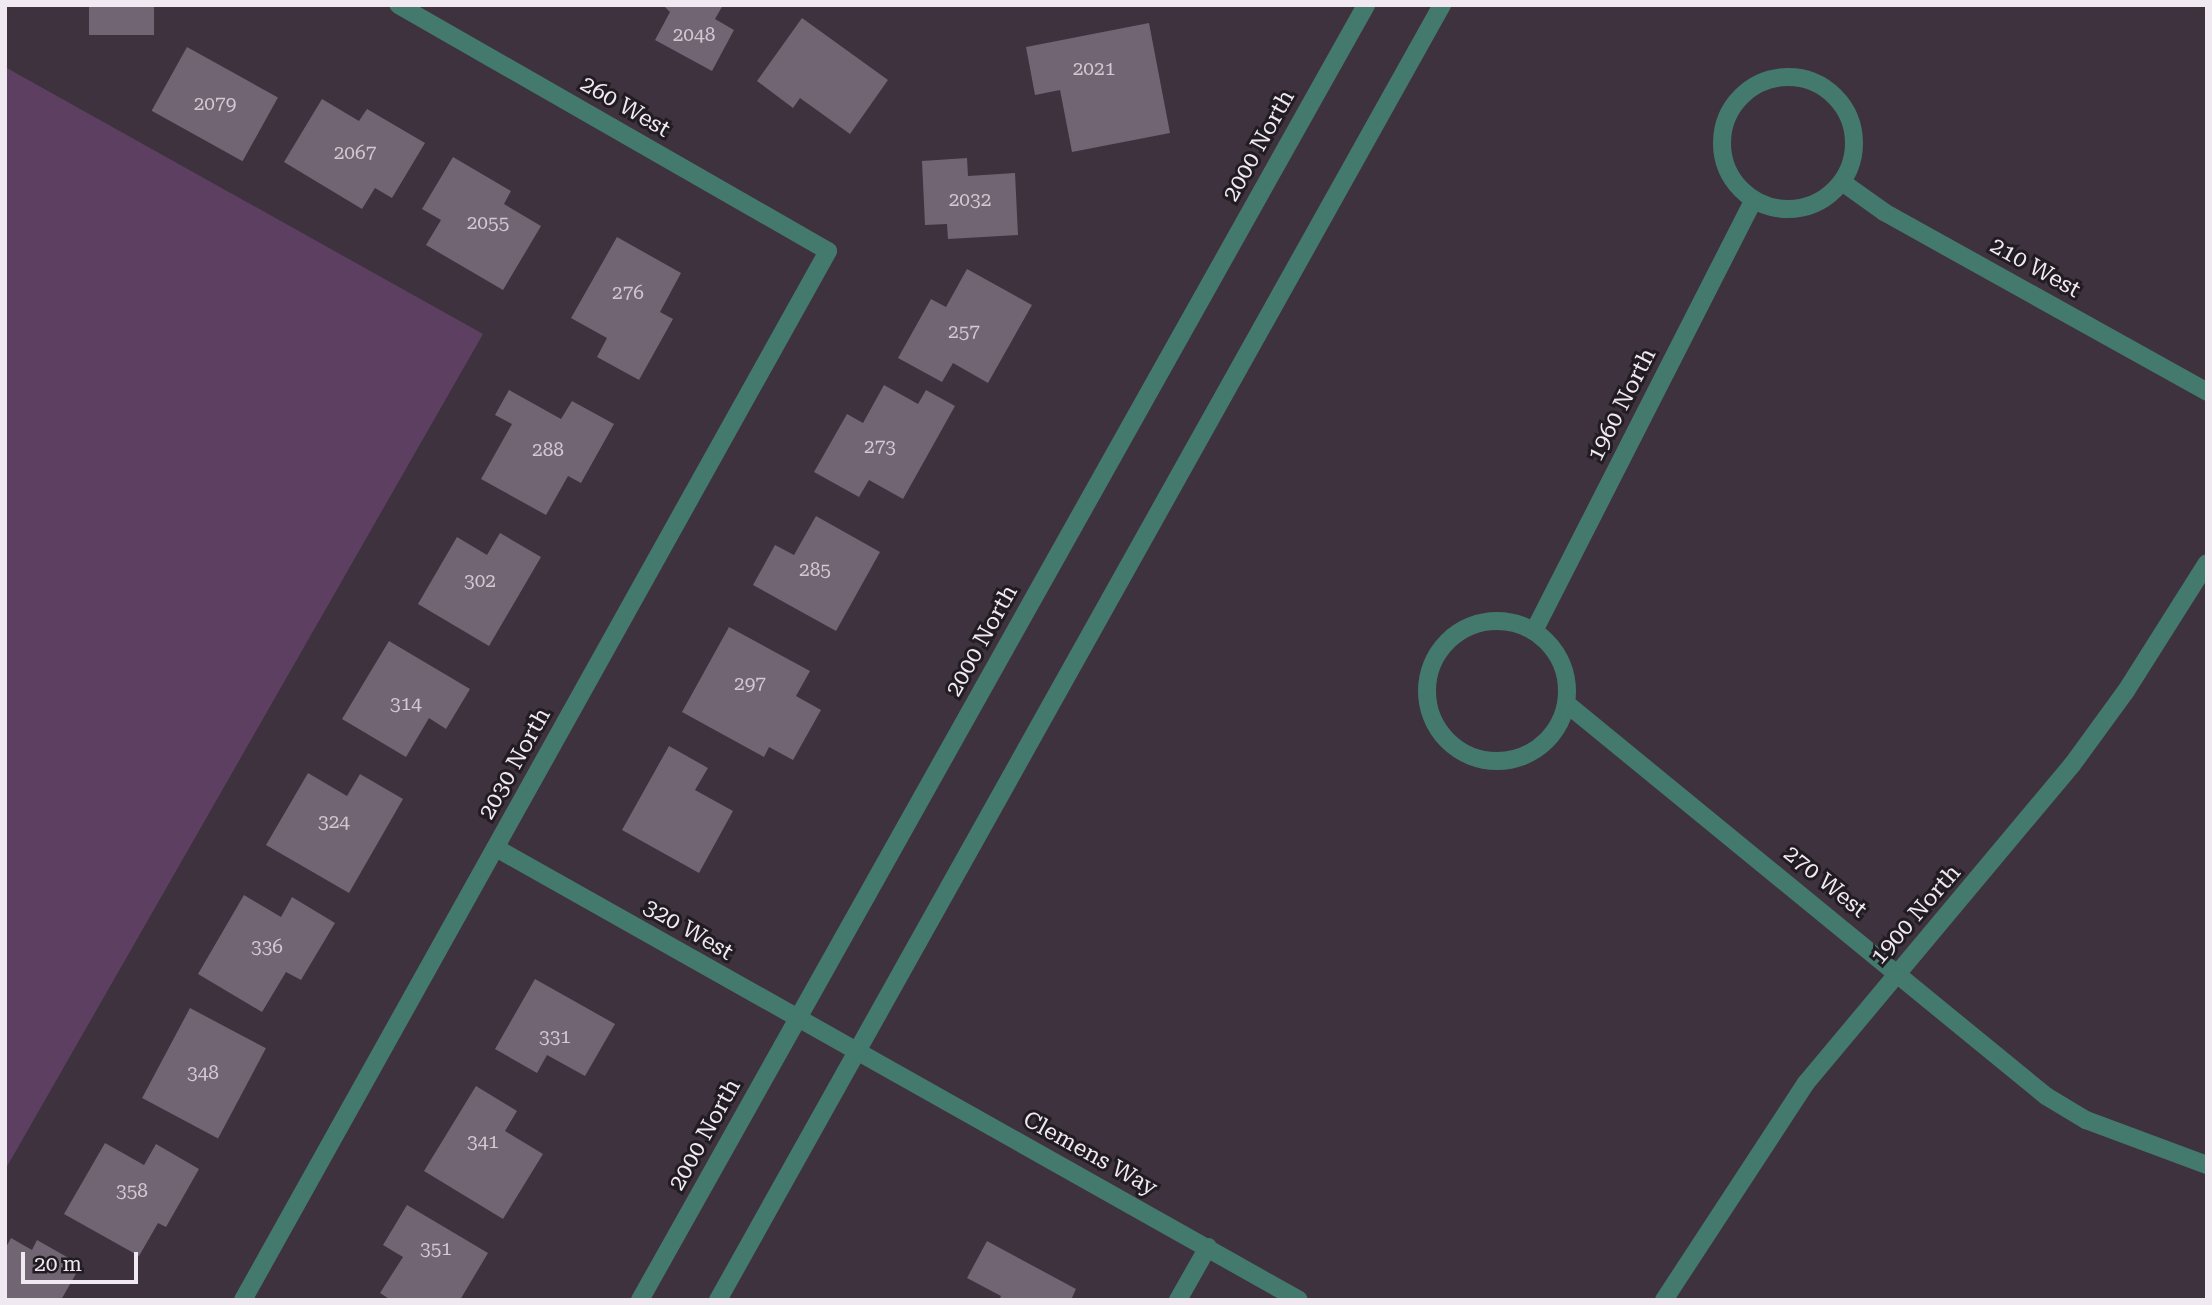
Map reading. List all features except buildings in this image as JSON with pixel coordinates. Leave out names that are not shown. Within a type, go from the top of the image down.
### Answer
[{"type":"street","name":"260 West","points":[[398,5],[828,251]]},
{"type":"street","name":"2000 North","points":[[640,1300],[1366,5]]},
{"type":"street","points":[[718,1300],[1442,5]]},
{"type":"street","points":[[1785,76],[1806,79],[1825,88],[1846,112],[1854,142],[1842,183],[1828,197],[1801,208],[1772,208],[1753,201],[1726,169],[1721,148],[1723,127],[1731,108],[1746,92],[1785,76]]},
{"type":"street","name":"210 West","points":[[1842,183],[1884,212],[2207,392]]},
{"type":"street","name":"1960 North","points":[[1534,631],[1753,201]]},
{"type":"street","name":"2030 North","points":[[243,1300],[828,251]]},
{"type":"street","name":"1900 North","points":[[1664,1300],[1806,1083],[2071,765],[2126,691],[2207,563]]},
{"type":"street","points":[[1491,621],[1534,631],[1562,663],[1567,704],[1546,743],[1527,756],[1505,762],[1483,761],[1462,753],[1432,720],[1427,676],[1436,655],[1450,638],[1469,626],[1491,621]]},
{"type":"street","name":"270 West","points":[[1567,704],[2046,1096],[2087,1120],[2207,1165]]},
{"type":"street","name":"320 West","points":[[496,848],[856,1053]]},
{"type":"street","name":"Clemens Way","points":[[856,1053],[1299,1300]]},
{"type":"street","points":[[1178,1300],[1208,1247]]},
{"type":"shaded area","points":[[5,67],[483,334],[5,1170]]}]
